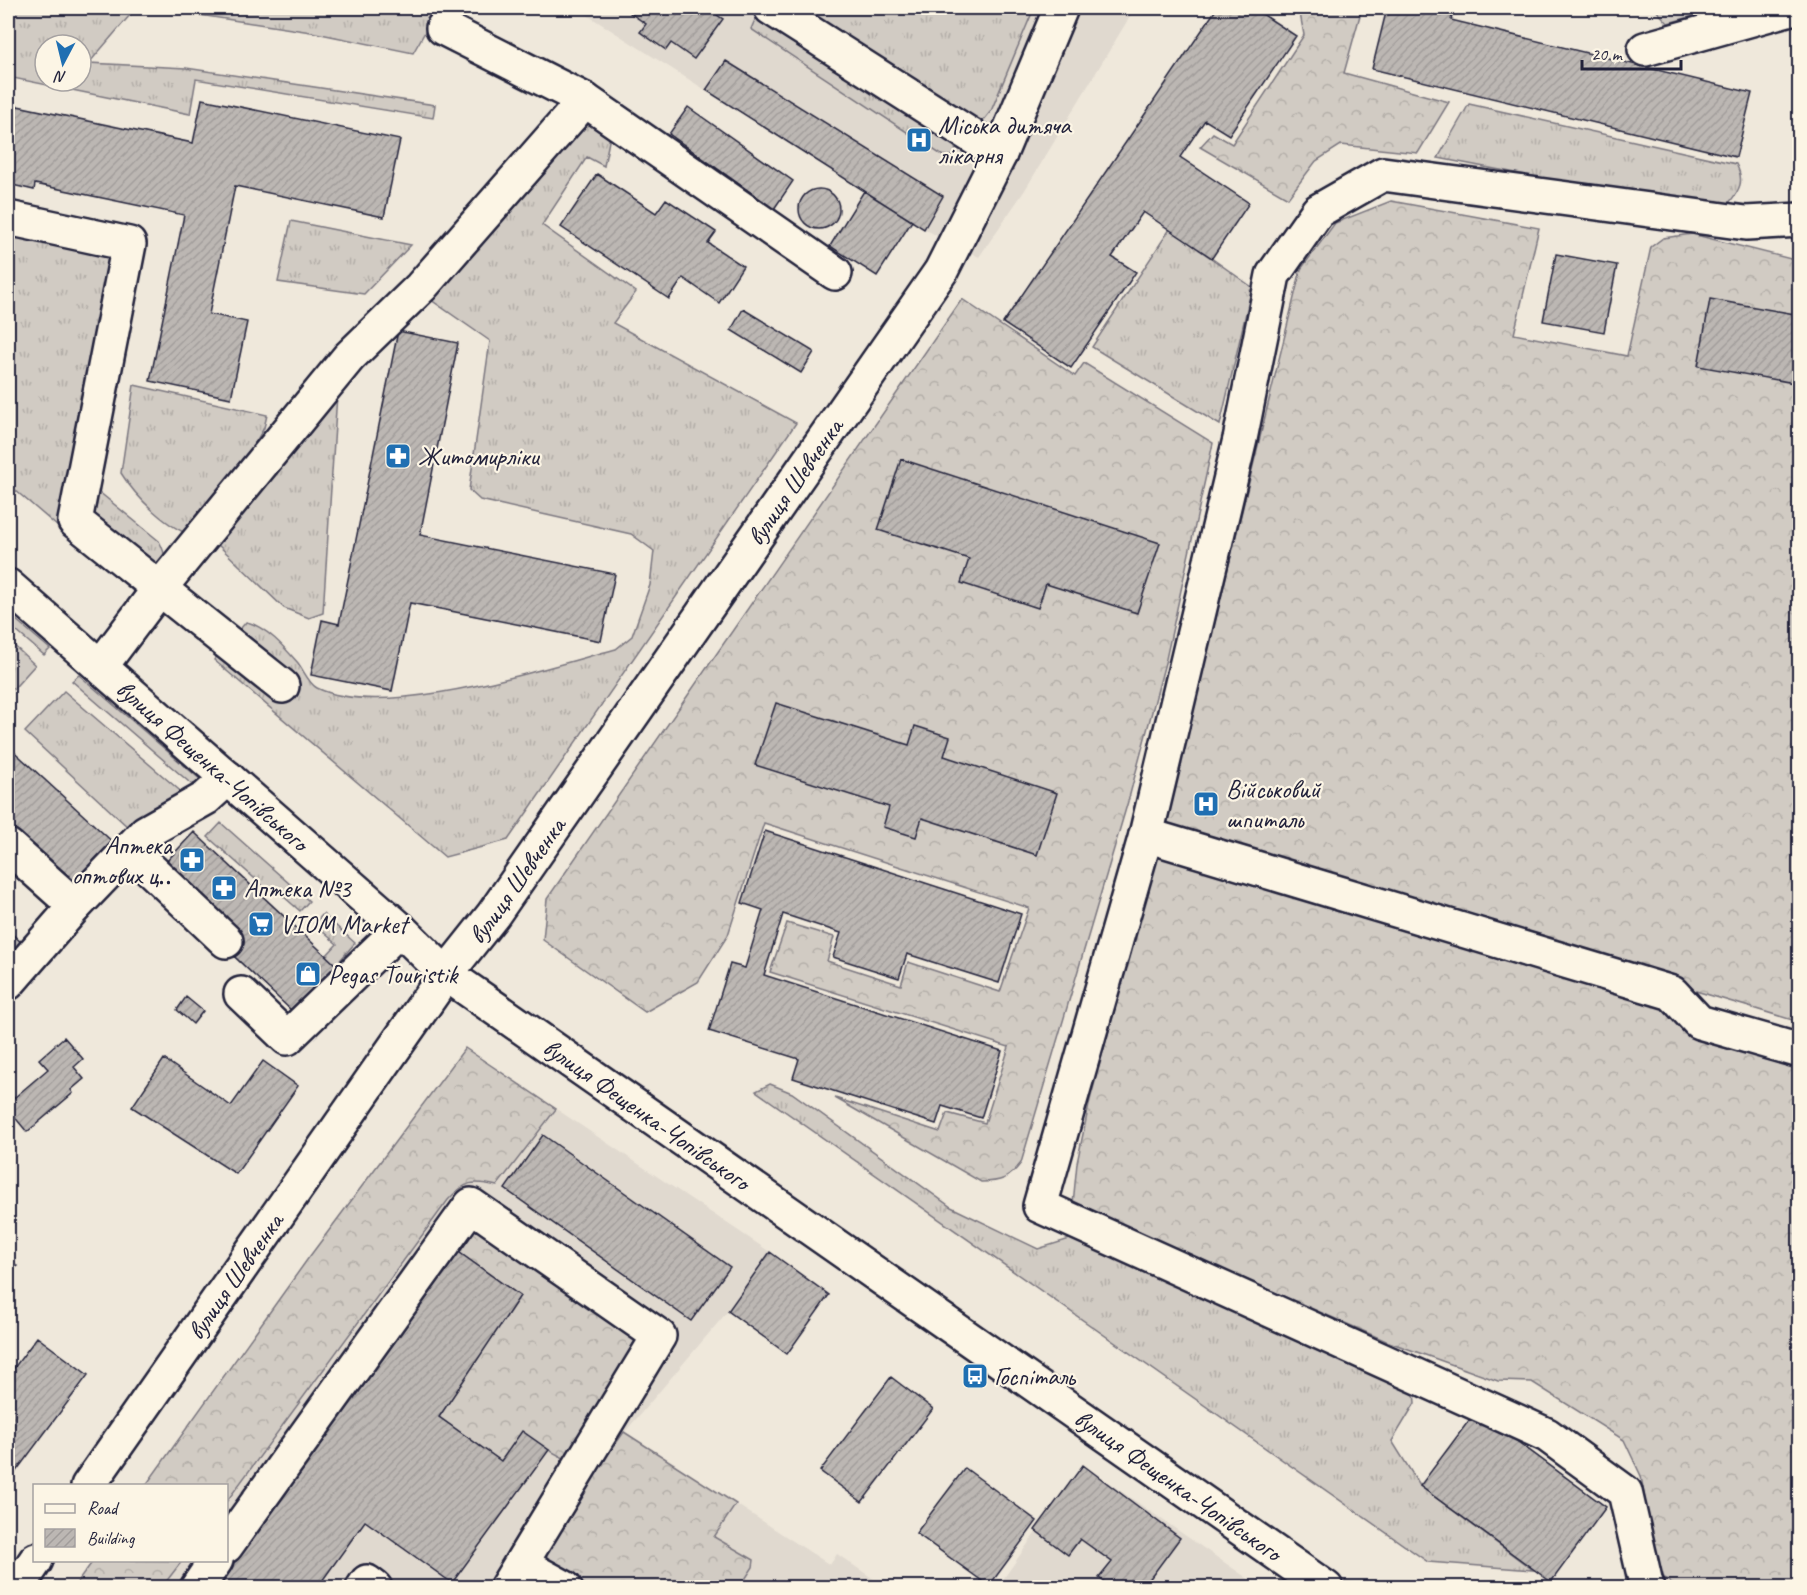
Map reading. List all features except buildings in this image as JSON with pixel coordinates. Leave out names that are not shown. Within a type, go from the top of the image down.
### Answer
[{"type":"street","points":[[771,8],[1000,154]]},
{"type":"street","name":"вулиця Шевченка","points":[[89,1484],[446,974],[500,906],[941,271],[1000,154],[1061,8]]},
{"type":"street","points":[[1645,49],[1791,8]]},
{"type":"street","points":[[443,28],[585,100],[835,273]]},
{"type":"street","points":[[101,666],[159,589],[349,357],[421,287],[585,100]]},
{"type":"street","points":[[1647,1587],[1625,1492],[1547,1435],[1040,1206],[1146,835],[1239,439],[1273,275],[1318,211],[1383,174],[1746,223],[1800,220]]},
{"type":"street","points":[[8,218],[129,244],[75,521],[282,686]]},
{"type":"street","name":"вулиця Фещенка-Чопівського","points":[[8,586],[400,929],[446,974],[1326,1587]]},
{"type":"street","points":[[8,983],[75,906],[146,832],[206,798],[228,778]]},
{"type":"street","points":[[1146,835],[1800,1033]]},
{"type":"street","points":[[8,846],[75,906]]},
{"type":"street","points":[[129,849],[226,941]]},
{"type":"street","points":[[241,994],[287,1038],[400,929]]},
{"type":"street","points":[[1672,993],[1699,1022],[1800,1051]]},
{"type":"street","points":[[228,1543],[471,1205],[659,1336],[514,1576],[565,1587]]},
{"type":"street","points":[[17,1587],[35,1562]]},
{"type":"street","points":[[197,1587],[215,1562]]},
{"type":"street","points":[[363,1587],[367,1582],[375,1587]]},
{"type":"shaded area","name":"Міська дитяча лікарня","points":[[576,8],[1135,8],[1025,190],[979,257],[928,231]]},
{"type":"shaded area","points":[[465,1048],[770,1252],[728,1311],[625,1432],[830,1565],[837,1554],[885,1587],[74,1588],[92,1562],[228,1562],[228,1484],[147,1484],[307,1260]]},
{"type":"shaded area","points":[[1083,1465],[1260,1587],[997,1588]]},
{"type":"green space","points":[[8,8],[136,8],[93,58],[93,33],[33,33],[33,82],[8,77]]},
{"type":"green space","points":[[154,8],[419,8],[434,16],[413,53],[311,32]]},
{"type":"green space","points":[[805,8],[1034,8],[991,111],[983,121],[972,122]]},
{"type":"green space","points":[[1299,8],[1362,8],[1344,73],[1449,102],[1418,153],[1341,145],[1316,161],[1288,198],[1200,147],[1213,133],[1232,144],[1304,35]]},
{"type":"green space","points":[[1654,8],[1723,8],[1668,23]]},
{"type":"green space","points":[[758,13],[954,142],[956,152],[952,156],[943,156],[751,29]]},
{"type":"green space","points":[[93,63],[186,68],[435,105],[433,118],[196,79],[190,114],[87,93],[93,93]]},
{"type":"green space","points":[[1469,104],[1736,164],[1741,180],[1740,185],[1728,204],[1709,205],[1619,193],[1438,158]]},
{"type":"green space","points":[[579,123],[600,127],[610,136],[604,166],[587,157],[542,225],[636,292],[613,323],[796,423],[508,840],[445,857],[214,660],[246,622],[261,628],[275,638],[317,688],[346,697],[382,698],[422,695],[507,678],[616,649],[632,636],[650,585],[654,551],[631,534],[480,500],[469,490],[490,341],[424,295]]},
{"type":"green space","points":[[1391,201],[1539,228],[1514,334],[1627,356],[1651,247],[1663,238],[1692,234],[1799,261],[1799,1022],[1164,831],[1301,269],[1335,223]]},
{"type":"green space","points":[[8,209],[108,231],[107,257],[113,264],[93,487],[159,541],[163,550],[165,558],[162,572],[142,599],[8,484]]},
{"type":"green space","points":[[291,221],[411,245],[364,294],[278,282]]},
{"type":"green space","points":[[1170,229],[1252,287],[1220,425],[1092,347]]},
{"type":"green space","points":[[962,299],[1075,376],[1084,363],[1213,443],[1166,659],[1129,798],[1021,1163],[1008,1176],[988,1182],[981,1182],[835,1098],[940,1132],[947,1113],[985,1123],[1009,1047],[770,972],[787,923],[834,937],[827,961],[901,985],[908,962],[1000,992],[1029,908],[764,823],[728,935],[698,982],[645,1012],[543,940],[547,899]]},
{"type":"green space","points":[[134,385],[267,415],[264,428],[203,531],[196,536],[164,520],[144,502],[121,473]]},
{"type":"green space","points":[[337,394],[323,613],[309,618],[284,608],[216,543]]},
{"type":"green space","points":[[8,613],[50,649],[44,655],[8,624]]},
{"type":"green space","points":[[8,640],[35,665],[8,695]]},
{"type":"green space","points":[[79,675],[202,781],[196,788],[72,681]]},
{"type":"green space","points":[[64,691],[185,795],[143,841],[25,732]]},
{"type":"green space","points":[[221,823],[309,901],[300,911],[275,889],[271,893],[208,837]]},
{"type":"green space","points":[[1158,849],[1668,997],[1687,1031],[1799,1068],[1799,1587],[1675,1587],[1657,1571],[1641,1476],[1624,1440],[1532,1382],[1498,1381],[1386,1341],[1073,1204],[1077,1163],[1090,1100]]},
{"type":"green space","points":[[323,914],[355,943],[336,965],[326,956],[337,944],[314,924]]},
{"type":"green space","points":[[465,1048],[556,1109],[497,1186],[482,1183],[470,1184],[459,1189],[448,1200],[228,1500],[228,1484],[147,1484],[307,1260]]},
{"type":"green space","points":[[770,1084],[792,1093],[951,1207],[1038,1249],[1076,1237],[1414,1391],[1415,1403],[1392,1441],[1420,1486],[1533,1570],[1428,1562],[756,1091]]},
{"type":"green space","points":[[473,1213],[648,1339],[571,1462],[549,1450],[501,1461],[439,1417],[520,1296],[453,1248]]},
{"type":"green space","points":[[624,1432],[736,1504],[714,1537],[754,1560],[753,1567],[740,1587],[590,1587],[549,1566],[543,1546]]},
{"type":"green space","points":[[92,1562],[181,1562],[162,1587],[74,1587]]},
{"type":"place","name":"Міська дитяча лікарня","points":[[919,140]]},
{"type":"place","name":"Житомирліки","points":[[398,456]]},
{"type":"place","name":"Військовий шпиталь","points":[[1206,804]]},
{"type":"place","name":"Аптека оптових ц‥","points":[[192,860]]},
{"type":"place","name":"Аптека №3","points":[[224,888]]},
{"type":"place","name":"VIOM Market","points":[[261,924]]},
{"type":"place","name":"Pegas Touristik","points":[[308,974]]},
{"type":"place","name":"Госпіталь","points":[[975,1376]]}]
